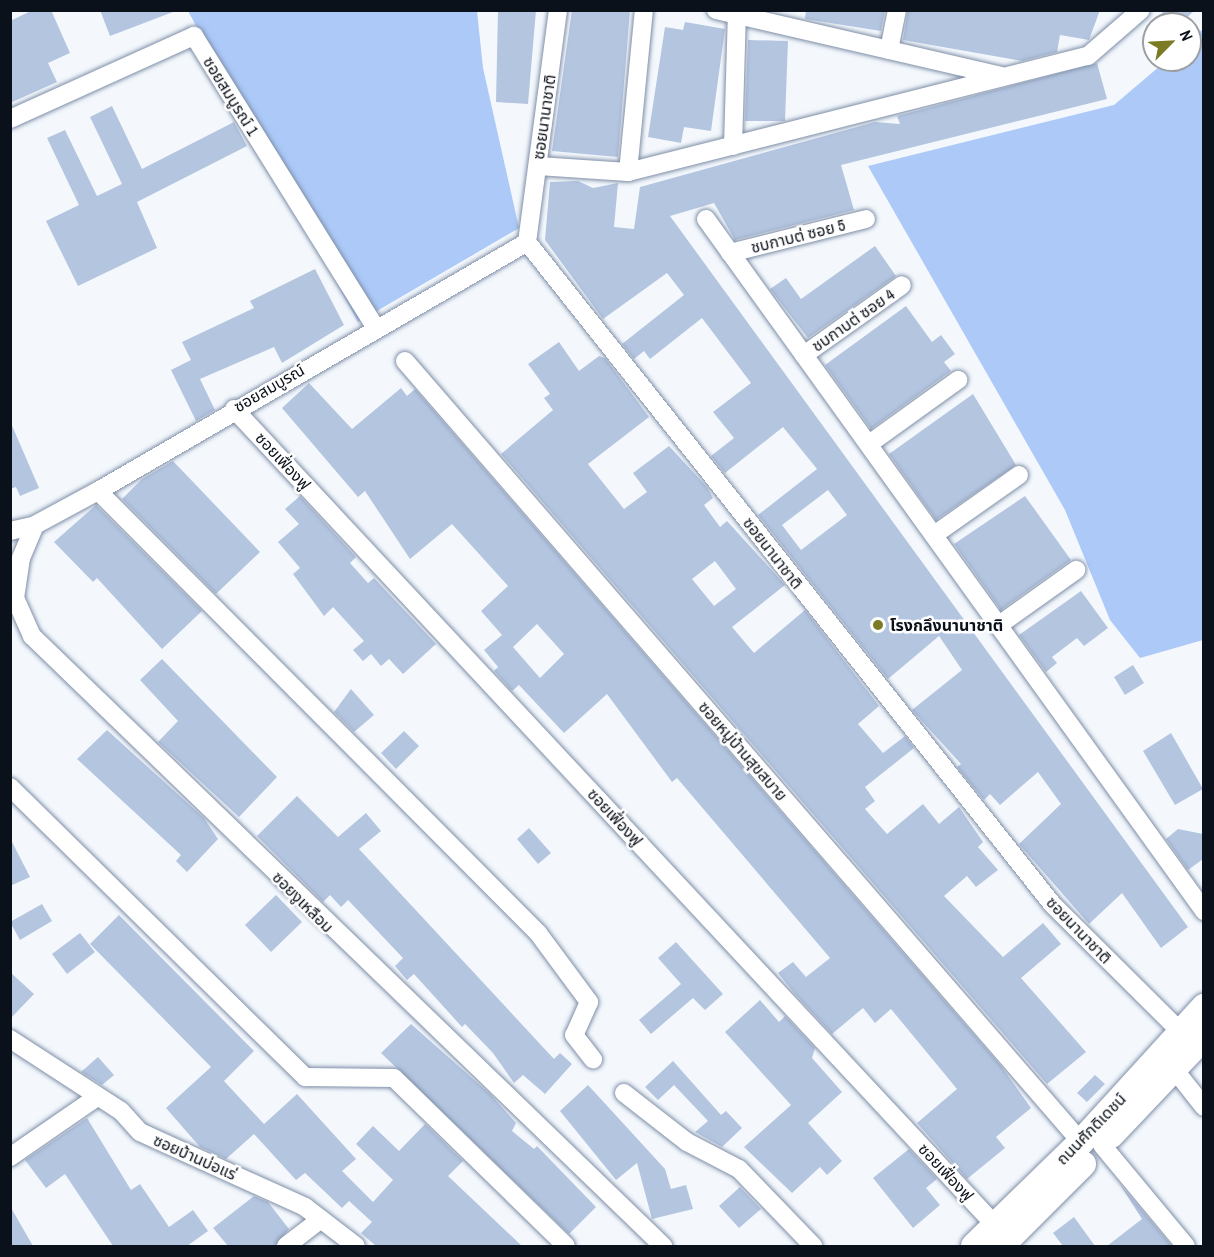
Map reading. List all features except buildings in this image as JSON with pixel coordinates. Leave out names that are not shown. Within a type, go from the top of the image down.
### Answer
[{"type":"main road","name":"ถนนศักดิเดชน์","points":[[974,1246],[998,1236],[1092,1143],[1192,1034],[1203,1007]]},
{"type":"main road","points":[[1092,1143],[1174,1069],[1192,1034]]},
{"type":"street","name":"ซอยนานาชาติ","points":[[558,10],[527,242],[1052,904],[1192,1034]]},
{"type":"street","points":[[628,172],[644,10]]},
{"type":"street","points":[[716,10],[1005,77]]},
{"type":"street","points":[[889,50],[897,10]]},
{"type":"street","points":[[538,166],[628,172],[1088,57],[1141,10]]},
{"type":"street","points":[[733,146],[737,15]]},
{"type":"street","name":"ซอยสมบูรณ์ 1","points":[[10,119],[194,36],[375,327]]},
{"type":"street","points":[[706,219],[1203,911]]},
{"type":"street","name":"ชบกาบต่ ซอย 5","points":[[730,253],[866,219]]},
{"type":"street","name":"ซอยสมบูรณ์","points":[[10,531],[35,525],[98,492],[234,409],[527,242]]},
{"type":"street","name":"ชบกาบต่ ซอย 4","points":[[804,355],[902,285]]},
{"type":"street","name":"ซอยหมู่บ้านสุขสบาย","points":[[405,361],[1092,1143],[1186,1246]]},
{"type":"street","points":[[868,444],[958,380]]},
{"type":"street","name":"ซอยเฟื่องฟู","points":[[234,409],[998,1236]]},
{"type":"street","points":[[934,535],[1019,475]]},
{"type":"street","points":[[98,492],[538,933],[589,1002],[574,1035],[593,1059]]},
{"type":"street","name":"ซอยงูเหลือม","points":[[35,525],[21,558],[15,598],[33,636],[663,1246]]},
{"type":"street","points":[[999,625],[1076,570]]},
{"type":"street","points":[[10,787],[305,1077],[394,1078],[566,1246]]},
{"type":"street","name":"ซอยบ้านบ่อแร่","points":[[10,1039],[121,1111],[140,1132],[321,1218],[356,1246]]},
{"type":"street","points":[[1174,1069],[1203,1107]]},
{"type":"street","points":[[624,1093],[687,1142],[739,1169],[813,1246]]},
{"type":"street","points":[[10,1157],[97,1097]]},
{"type":"street","points":[[286,1246],[321,1218]]},
{"type":"shaded area","points":[[188,11],[477,11],[483,68],[519,228],[358,322]]},
{"type":"shaded area","points":[[1202,30],[1203,640],[1140,658],[1110,620],[1065,510],[868,166],[1114,105],[1153,72],[1202,72]]},
{"type":"place","name":"โรงกลึงนานาชาติ","points":[[878,625]]}]
